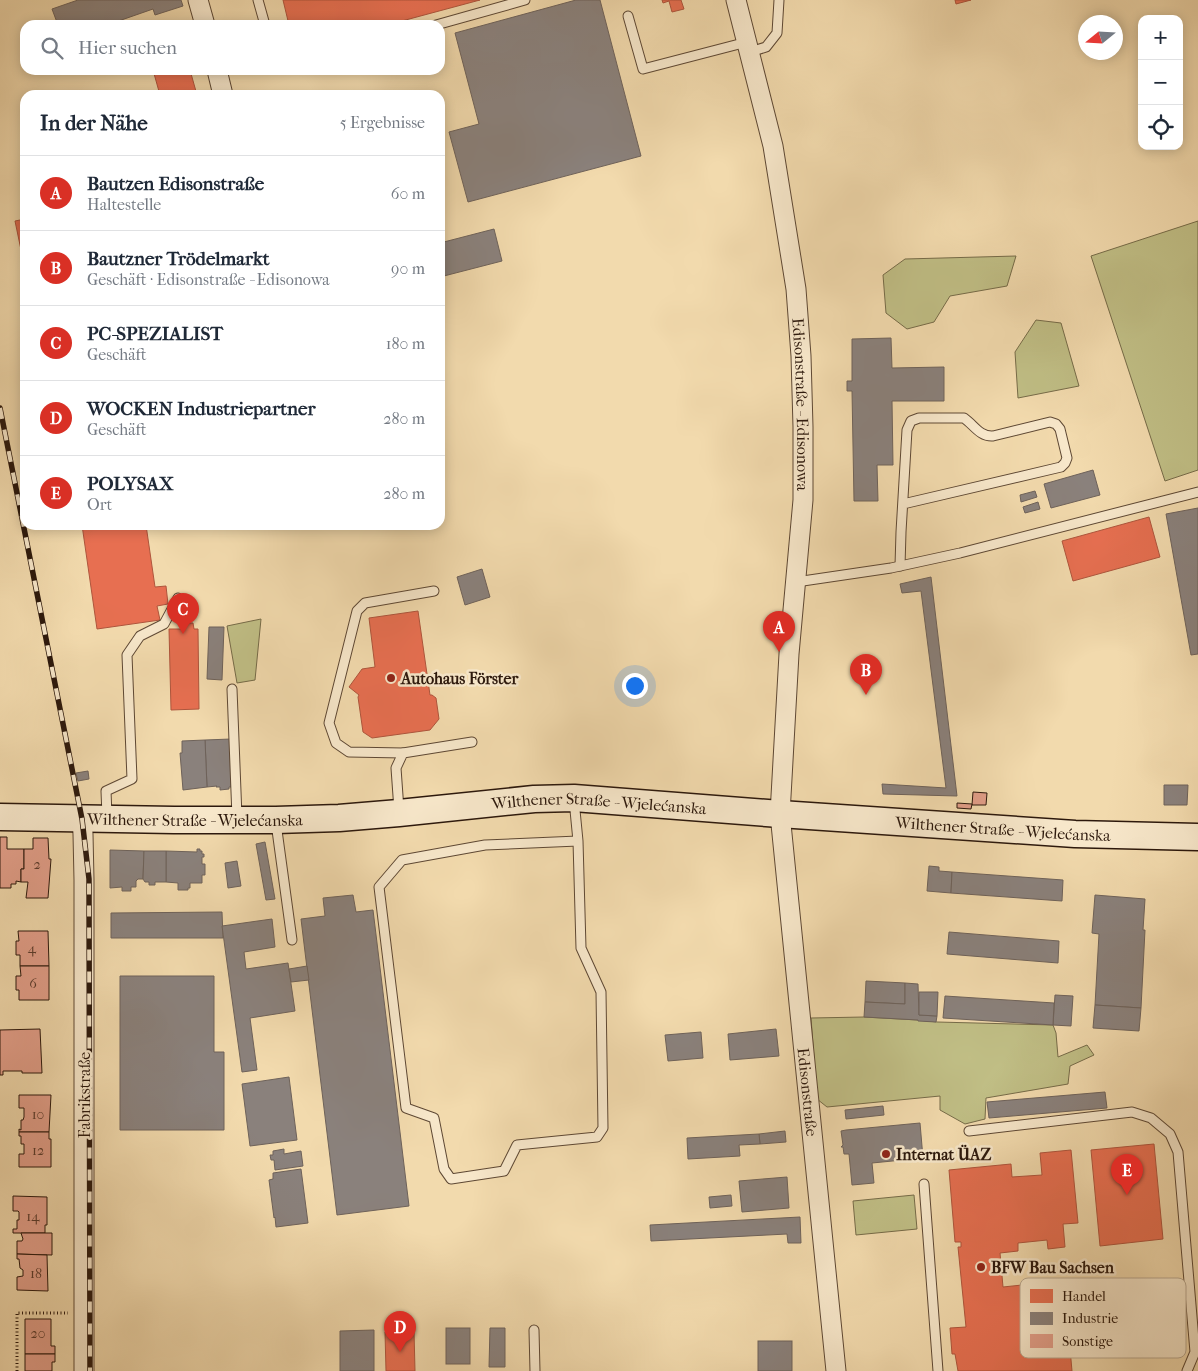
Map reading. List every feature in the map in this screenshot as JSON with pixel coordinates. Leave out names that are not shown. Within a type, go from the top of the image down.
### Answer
[{"type":"main road","name":"Wilthener Straße - Wjelećanska","points":[[0,817],[237,820],[339,818],[534,799],[574,798],[1075,834],[1198,838]]},
{"type":"street","points":[[198,0],[204,20]]},
{"type":"street","name":"Edisonstraße - Edisonowa","points":[[736,0],[773,146],[796,289],[801,356],[803,500],[789,654],[780,814]]},
{"type":"street","points":[[218,75],[222,90]]},
{"type":"street","name":"Edisonstraße","points":[[780,814],[836,1371]]},
{"type":"street","name":"Fabrikstraße","points":[[84,1371],[84,834],[94,819]]},
{"type":"lane","points":[[258,0],[264,20]]},
{"type":"lane","points":[[445,22],[524,0]]},
{"type":"lane","points":[[628,16],[643,69],[748,47],[766,47],[777,33],[779,0]]},
{"type":"lane","points":[[900,566],[903,504],[907,430],[911,421],[918,418],[964,418],[981,434],[986,436],[1050,422],[1056,424],[1060,429],[1067,458],[1066,463],[1061,467],[903,504]]},
{"type":"lane","points":[[796,582],[900,566],[960,554],[1198,492]]},
{"type":"lane","points":[[434,590],[365,603],[357,611],[329,723],[336,743],[349,752],[403,753],[472,742]]},
{"type":"lane","points":[[94,819],[106,791],[132,779],[127,655],[140,636],[164,624],[178,598]]},
{"type":"lane","points":[[232,689],[237,820]]},
{"type":"lane","points":[[399,813],[396,768],[403,753]]},
{"type":"lane","points":[[574,798],[578,841],[582,948],[601,992],[603,1128],[597,1137],[517,1144],[504,1171],[451,1179],[444,1169],[434,1118],[406,1108],[379,888],[402,860],[485,845],[578,841]]},
{"type":"lane","points":[[276,820],[292,940]]},
{"type":"lane","points":[[969,1132],[1132,1112],[1151,1118],[1170,1134],[1178,1152],[1195,1352],[1187,1371]]},
{"type":"lane","points":[[924,1184],[938,1371]]},
{"type":"lane","points":[[534,1330],[535,1371]]},
{"type":"path","points":[[17,1371],[17,1313],[72,1313]]},
{"type":"shaded area","points":[[1198,221],[1198,470],[1165,481],[1091,256]]},
{"type":"shaded area","points":[[1016,256],[1007,286],[950,296],[934,322],[907,329],[886,313],[883,275],[905,259]]},
{"type":"shaded area","points":[[1036,320],[1061,323],[1079,386],[1018,398],[1015,352]]},
{"type":"shaded area","points":[[261,619],[255,680],[237,683],[227,626]]},
{"type":"shaded area","points":[[864,1017],[937,1022],[1053,1025],[1056,1033],[1058,1057],[1087,1045],[1094,1055],[1070,1066],[1068,1084],[986,1098],[985,1119],[965,1124],[940,1110],[940,1096],[827,1107],[817,1099],[811,1018]]},
{"type":"shaded area","points":[[914,1195],[917,1229],[856,1235],[853,1201]]},
{"type":"building: Handel","points":[[283,0],[480,0],[406,20],[288,20]]},
{"type":"building: Handel","points":[[662,0],[681,0],[684,9],[672,12],[669,1],[663,3]]},
{"type":"building: Handel","points":[[955,0],[971,0],[956,4]]},
{"type":"building: Handel","points":[[154,75],[191,75],[196,90],[159,90]]},
{"type":"building: Handel","points":[[20,220],[20,245],[15,221]]},
{"type":"building: Handel","points":[[1149,517],[1160,557],[1073,581],[1062,541]]},
{"type":"building: Handel","points":[[83,530],[147,530],[155,587],[166,586],[168,604],[157,606],[160,620],[97,629]]},
{"type":"building: Handel","name":"Autohaus Förster","points":[[418,611],[430,695],[436,698],[439,719],[430,730],[372,738],[363,732],[359,695],[349,687],[362,669],[375,667],[369,618]]},
{"type":"building: Handel","points":[[182,623],[193,623],[194,629],[198,629],[199,709],[171,710],[169,629],[182,629]]},
{"type":"building: Handel","points":[[1154,1144],[1163,1239],[1100,1246],[1091,1150]]},
{"type":"building: Handel","name":"BFW Bau Sachsen","points":[[1071,1150],[1078,1223],[1063,1224],[1065,1247],[1048,1249],[1047,1240],[1018,1243],[1018,1251],[1000,1253],[1003,1287],[1020,1285],[1020,1358],[1071,1358],[1072,1371],[958,1371],[955,1354],[952,1354],[950,1328],[966,1327],[958,1247],[961,1247],[961,1242],[955,1242],[949,1170],[1011,1164],[1012,1177],[1042,1175],[1040,1153]]},
{"type":"building: Handel","points":[[414,1331],[415,1371],[386,1371],[385,1332]]},
{"type":"building: Industrie","points":[[78,0],[181,0],[183,6],[155,15],[153,9],[121,20],[56,20],[52,9]]},
{"type":"building: Industrie","points":[[576,0],[600,0],[641,156],[468,202],[449,132],[479,124],[455,33]]},
{"type":"building: Industrie","points":[[494,229],[502,261],[445,276],[445,242]]},
{"type":"building: Industrie","points":[[891,338],[892,368],[944,367],[944,401],[892,401],[893,465],[877,465],[878,501],[854,501],[852,391],[847,391],[847,381],[852,381],[852,339]]},
{"type":"building: Industrie","points":[[1093,470],[1100,495],[1051,508],[1044,484]]},
{"type":"building: Industrie","points":[[1035,491],[1037,497],[1021,502],[1020,495]]},
{"type":"building: Industrie","points":[[1038,502],[1040,509],[1025,513],[1023,507]]},
{"type":"building: Industrie","points":[[1198,508],[1198,654],[1191,655],[1166,514]]},
{"type":"building: Industrie","points":[[482,569],[490,597],[465,605],[457,577]]},
{"type":"building: Industrie","points":[[931,577],[957,796],[883,794],[882,784],[946,788],[921,591],[902,593],[900,584]]},
{"type":"building: Industrie","points":[[209,627],[224,627],[222,680],[207,679]]},
{"type":"building: Industrie","points":[[231,739],[232,787],[220,790],[220,787],[217,786],[207,787],[205,740]]},
{"type":"building: Industrie","points":[[205,740],[207,787],[183,790],[180,753],[182,753],[182,741]]},
{"type":"building: Industrie","points":[[88,771],[89,779],[78,781],[76,773]]},
{"type":"building: Industrie","points":[[1164,785],[1188,785],[1187,805],[1164,805]]},
{"type":"building: Industrie","points":[[265,842],[275,899],[266,900],[256,844]]},
{"type":"building: Industrie","points":[[197,849],[200,849],[202,854],[204,854],[202,864],[205,864],[205,875],[202,875],[202,883],[190,883],[188,890],[178,890],[178,883],[166,882],[166,851],[197,852]]},
{"type":"building: Industrie","points":[[110,850],[144,851],[143,879],[136,881],[136,887],[131,887],[131,891],[122,891],[122,887],[110,888]]},
{"type":"building: Industrie","points":[[144,851],[166,851],[166,882],[155,882],[155,885],[149,885],[149,882],[145,882],[143,879]]},
{"type":"building: Industrie","points":[[237,861],[241,886],[228,888],[225,863]]},
{"type":"building: Industrie","points":[[929,866],[939,867],[939,871],[952,872],[951,893],[927,891]]},
{"type":"building: Industrie","points":[[952,872],[1063,880],[1062,901],[951,893]]},
{"type":"building: Industrie","points":[[353,895],[356,912],[373,910],[409,1206],[337,1215],[301,919],[325,916],[323,898]]},
{"type":"building: Industrie","points":[[1095,895],[1145,899],[1141,1008],[1095,1005],[1099,934],[1092,933]]},
{"type":"building: Industrie","points":[[222,912],[223,938],[111,938],[111,913]]},
{"type":"building: Industrie","points":[[272,919],[275,947],[244,952],[246,969],[288,963],[295,1011],[250,1018],[257,1070],[242,1072],[222,926]]},
{"type":"building: Industrie","points":[[949,932],[1059,941],[1058,963],[947,954]]},
{"type":"building: Industrie","points":[[307,966],[309,980],[291,982],[289,969]]},
{"type":"building: Industrie","points":[[120,976],[214,976],[214,1052],[224,1052],[224,1130],[120,1130]]},
{"type":"building: Industrie","points":[[866,981],[905,983],[905,1004],[865,1002]]},
{"type":"building: Industrie","points":[[905,983],[918,984],[919,1015],[937,1016],[936,1022],[864,1017],[865,1002],[905,1004]]},
{"type":"building: Industrie","points":[[919,992],[938,992],[937,1016],[919,1015]]},
{"type":"building: Industrie","points":[[1055,995],[1073,996],[1071,1026],[1053,1025]]},
{"type":"building: Industrie","points":[[945,996],[1054,1003],[1053,1025],[943,1018]]},
{"type":"building: Industrie","points":[[1095,1005],[1141,1008],[1139,1031],[1093,1028]]},
{"type":"building: Industrie","points":[[776,1029],[779,1056],[730,1060],[728,1034]]},
{"type":"building: Industrie","points":[[701,1032],[703,1058],[668,1061],[665,1035]]},
{"type":"building: Industrie","points":[[289,1077],[297,1140],[250,1146],[242,1084]]},
{"type":"building: Industrie","points":[[1105,1092],[1107,1108],[989,1118],[987,1102]]},
{"type":"building: Industrie","points":[[883,1106],[884,1115],[846,1119],[845,1110]]},
{"type":"building: Industrie","name":"Internat ÜAZ","points":[[920,1123],[923,1158],[872,1163],[874,1183],[852,1185],[849,1154],[844,1154],[843,1147],[841,1147],[843,1145],[841,1131]]},
{"type":"building: Industrie","points":[[785,1131],[786,1142],[760,1144],[759,1134]]},
{"type":"building: Industrie","points":[[759,1134],[760,1144],[739,1145],[740,1156],[688,1159],[687,1138]]},
{"type":"building: Industrie","points":[[284,1149],[284,1154],[301,1151],[303,1166],[275,1170],[274,1160],[271,1160],[270,1155],[273,1155],[273,1151]]},
{"type":"building: Industrie","points":[[301,1169],[308,1223],[276,1227],[269,1180],[273,1179],[273,1173]]},
{"type":"building: Industrie","points":[[787,1177],[789,1208],[742,1212],[739,1181]]},
{"type":"building: Industrie","points":[[731,1195],[732,1206],[710,1208],[709,1197]]},
{"type":"building: Industrie","points":[[800,1217],[801,1243],[788,1243],[787,1234],[651,1241],[650,1225]]},
{"type":"building: Industrie","points":[[446,1328],[470,1328],[470,1364],[446,1364]]},
{"type":"building: Industrie","points":[[490,1328],[505,1328],[505,1367],[489,1367]]},
{"type":"building: Industrie","points":[[374,1330],[374,1371],[340,1371],[340,1331]]},
{"type":"building: Industrie","points":[[758,1341],[792,1341],[792,1371],[758,1371]]},
{"type":"building: Sonstige","points":[[973,792],[987,793],[986,805],[972,805]]},
{"type":"building: Sonstige","points":[[957,803],[972,804],[971,809],[957,808]]},
{"type":"building: Sonstige","points":[[0,837],[7,837],[7,849],[24,849],[24,869],[21,869],[21,882],[16,881],[16,884],[11,884],[11,888],[0,888]]},
{"type":"building: Sonstige","points":[[33,838],[48,838],[49,859],[51,859],[48,898],[26,898],[28,882],[21,882],[21,869],[24,869],[24,849],[33,849]]},
{"type":"building: Sonstige","points":[[18,931],[48,931],[49,966],[20,966],[20,955],[16,955],[16,941],[19,941]]},
{"type":"building: Sonstige","points":[[20,966],[49,966],[49,1000],[19,1000],[19,990],[16,990],[16,976],[21,976]]},
{"type":"building: Sonstige","points":[[40,1029],[42,1073],[3,1071],[3,1075],[0,1075],[0,1030]]},
{"type":"building: Sonstige","points":[[19,1095],[51,1095],[49,1132],[19,1132],[19,1129],[21,1130],[21,1120],[24,1117],[24,1108],[19,1108]]},
{"type":"building: Sonstige","points":[[19,1132],[49,1132],[49,1139],[51,1139],[51,1167],[19,1167],[19,1154],[24,1154],[24,1144],[21,1144]]},
{"type":"building: Sonstige","points":[[13,1196],[47,1197],[47,1225],[45,1225],[45,1233],[13,1233],[13,1229],[17,1229],[19,1212],[13,1211]]},
{"type":"building: Sonstige","points":[[21,1233],[52,1233],[52,1255],[17,1254],[17,1241],[22,1241],[23,1239]]},
{"type":"building: Sonstige","points":[[17,1254],[47,1255],[48,1291],[17,1290],[17,1277],[23,1276],[23,1270],[20,1268]]},
{"type":"building: Sonstige","points":[[25,1319],[51,1319],[51,1346],[55,1346],[55,1354],[25,1354]]},
{"type":"building: Sonstige","points":[[25,1354],[55,1354],[55,1362],[52,1362],[52,1371],[25,1371]]},
{"type":"railway","points":[[0,408],[20,508]]},
{"type":"railway","points":[[24,530],[82,819],[89,879],[90,1371]]},
{"type":"place","name":"PC-SPEZIALIST","points":[[183,634]]},
{"type":"place","name":"Bautzen Edisonstraße","points":[[779,652]]},
{"type":"place","name":"Autohaus Förster","points":[[391,678]]},
{"type":"place","name":"Bautzner Trödelmarkt","points":[[866,695]]},
{"type":"place","name":"Internat ÜAZ","points":[[886,1154]]},
{"type":"place","name":"POLYSAX","points":[[1127,1195]]},
{"type":"place","name":"BFW Bau Sachsen","points":[[981,1267]]},
{"type":"place","name":"WOCKEN Industriepartner","points":[[400,1352]]}]
